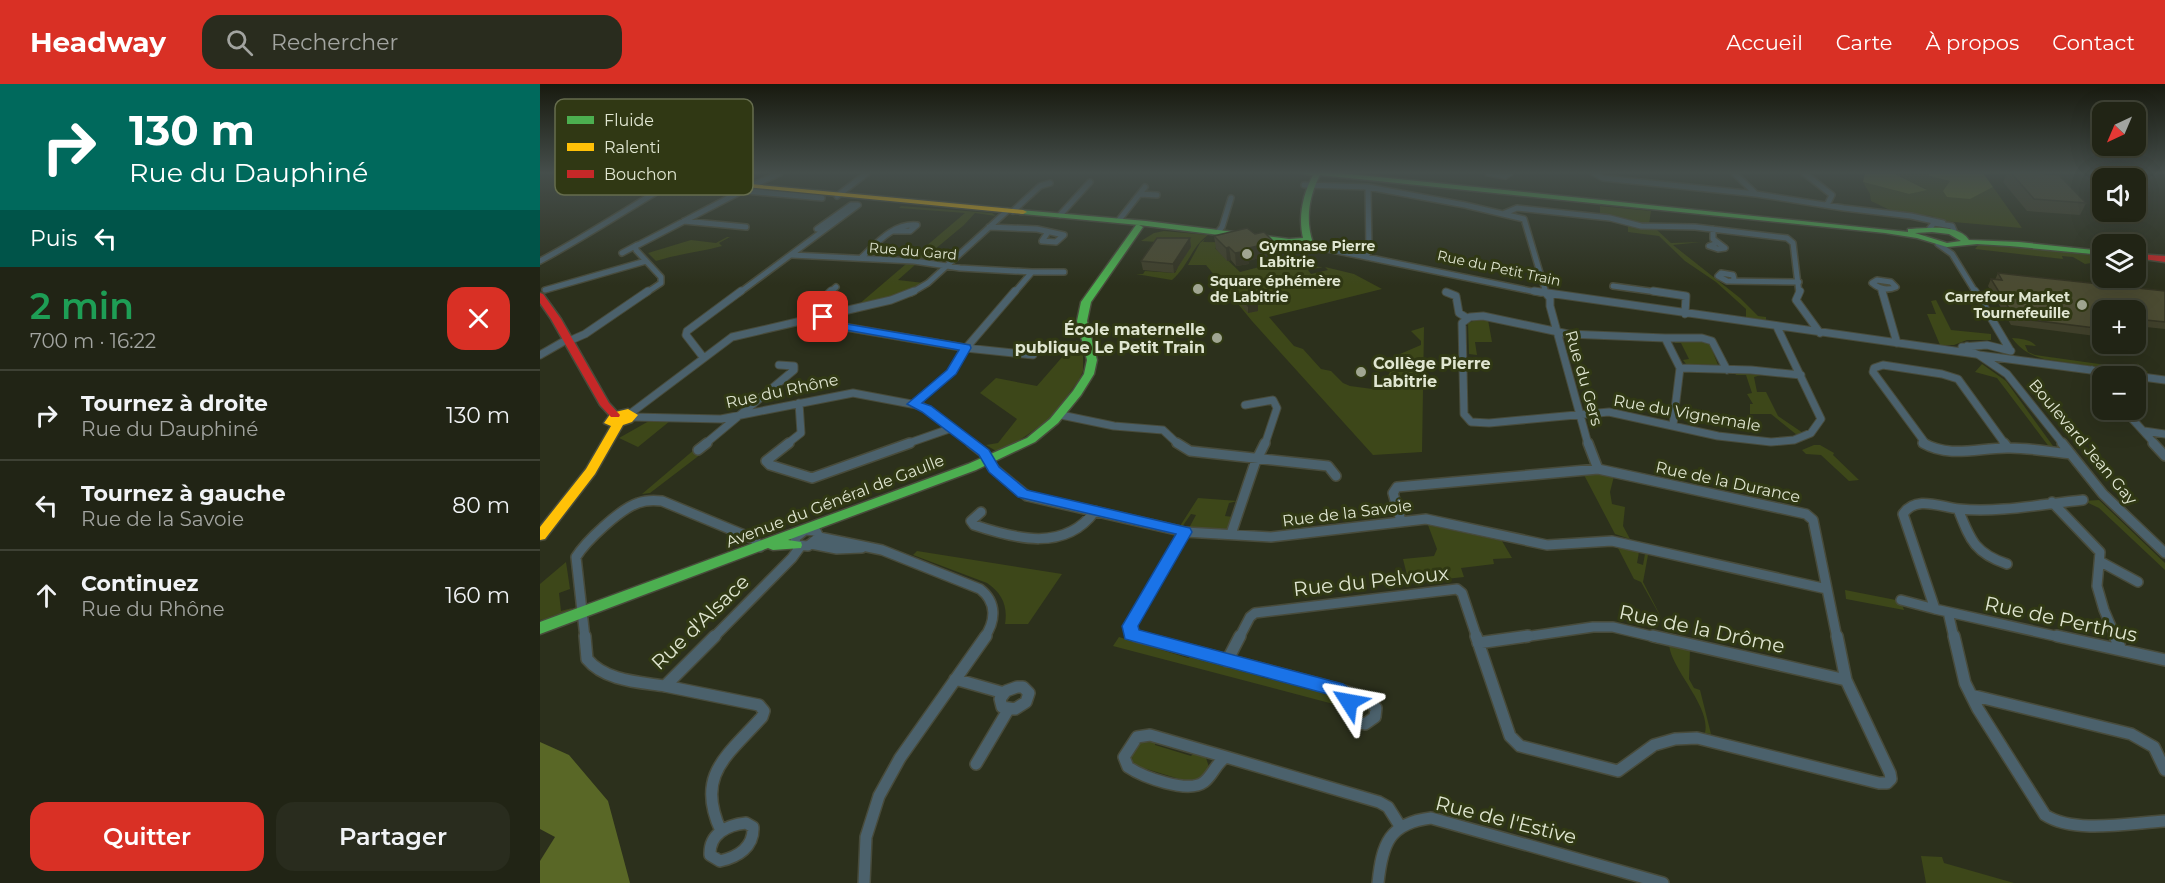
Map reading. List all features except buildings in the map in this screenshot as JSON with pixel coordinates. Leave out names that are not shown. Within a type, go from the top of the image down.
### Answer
[{"type":"street","points":[[540,261],[628,210]]},
{"type":"street","points":[[622,252],[704,210]]},
{"type":"street","points":[[825,230],[817,229],[844,210]]},
{"type":"street","points":[[703,357],[686,335],[687,331],[852,210]]},
{"type":"street","name":"Rue du Petit Train","points":[[1002,210],[1300,242],[1546,294],[1977,355],[2009,354]]},
{"type":"street","points":[[1060,215],[1064,210]]},
{"type":"street","points":[[1138,225],[1139,210]]},
{"type":"street","points":[[1218,232],[1227,210]]},
{"type":"street","points":[[1300,242],[1298,234],[1304,210]]},
{"type":"street","points":[[1366,257],[1369,251],[1368,210]]},
{"type":"street","points":[[1491,210],[1505,213],[1511,210]]},
{"type":"street","points":[[1537,210],[1608,218],[1649,227],[1713,229],[1790,239],[1793,243],[1800,292],[1796,300],[1820,333]]},
{"type":"street","points":[[1679,210],[1885,231],[1927,230],[1943,223]]},
{"type":"street","points":[[1868,210],[1921,217],[1952,226],[2009,354],[2092,370]]},
{"type":"street","points":[[540,536],[591,471],[617,420],[632,415],[722,342],[736,335],[886,302],[908,294],[926,284],[1010,211]]},
{"type":"street","name":"Rue du Gers","points":[[1505,213],[1520,217],[1526,222],[1546,294],[1550,298],[1580,415],[1598,469]]},
{"type":"street","points":[[1921,217],[1927,230],[1938,244],[1958,242],[2019,244],[2092,252]]},
{"type":"street","points":[[684,221],[746,227]]},
{"type":"street","name":"Avenue du Général de Gaulle","points":[[543,626],[582,614],[805,530],[820,532],[1025,445],[1040,435],[1062,415],[1091,369],[1090,346],[1081,330],[1081,317],[1086,302],[1138,225]]},
{"type":"street","points":[[989,227],[1048,232]]},
{"type":"street","points":[[1713,229],[1713,239],[1717,243]]},
{"type":"street","points":[[1927,230],[1958,242]]},
{"type":"street","points":[[861,258],[894,231]]},
{"type":"street","points":[[540,355],[568,340],[580,337],[661,283],[661,277],[635,249],[637,245]]},
{"type":"street","name":"Rue du Gard","points":[[792,255],[861,258],[1032,272],[1064,272]]},
{"type":"street","points":[[2146,257],[2165,259]]},
{"type":"street","points":[[617,420],[605,405],[541,292],[646,261]]},
{"type":"street","points":[[913,404],[952,372],[966,348],[1032,272]]},
{"type":"street","points":[[1734,279],[1799,282]]},
{"type":"street","points":[[1613,286],[1686,296],[1685,314]]},
{"type":"street","points":[[836,287],[818,303],[816,308],[820,316],[839,326],[966,348],[1033,355]]},
{"type":"street","points":[[1881,289],[1897,343]]},
{"type":"street","points":[[1446,292],[1456,296],[1459,313],[1467,318],[1485,316],[1557,332],[1601,337],[1710,340],[1727,370]]},
{"type":"street","name":"Rue du Vignemale","points":[[1467,318],[1461,324],[1466,419],[1478,423],[1602,412],[1714,435],[1757,441],[1792,441],[1816,431],[1821,419],[1778,327]]},
{"type":"street","points":[[1992,346],[1997,340],[1998,333]]},
{"type":"street","points":[[1665,338],[1680,369],[1673,425]]},
{"type":"street","name":"Boulevard Jean Gay","points":[[1967,346],[1967,350],[2005,372],[2103,494],[2165,553]]},
{"type":"street","name":"Rue du Petit Train","points":[[1946,349],[1992,346],[2009,354]]},
{"type":"street","points":[[2005,372],[2001,364],[2009,354]]},
{"type":"street","points":[[698,450],[794,370],[794,366],[779,365]]},
{"type":"street","points":[[2008,448],[1958,379],[1942,374],[1883,365],[1874,368],[1873,372],[1928,446],[1945,452],[2008,448],[2071,454]]},
{"type":"street","points":[[1680,369],[1801,375]]},
{"type":"street","points":[[2146,377],[2165,380]]},
{"type":"street","name":"Rue du Rhône","points":[[632,415],[735,418],[853,393],[913,404],[927,409],[984,453],[989,460]]},
{"type":"street","points":[[1231,534],[1257,458],[1262,453],[1277,404],[1273,400],[1264,400],[1245,405]]},
{"type":"street","points":[[799,403],[801,433],[766,461],[770,465],[808,478],[952,428]]},
{"type":"street","points":[[1062,415],[1114,426],[1165,430],[1180,447],[1188,451],[1328,466],[1336,476]]},
{"type":"street","points":[[2134,420],[2165,456]]},
{"type":"street","points":[[2144,431],[2165,434]]},
{"type":"street","name":"Rue de la Savoie","points":[[989,460],[994,469],[1023,494],[1185,532],[1271,537],[1426,519],[1547,545],[1612,541],[1827,589]]},
{"type":"street","name":"Rue de la Durance","points":[[1401,521],[1393,493],[1397,487],[1598,469],[1803,513],[1813,520],[1846,680],[1890,773],[1891,779],[1887,783]]},
{"type":"street","points":[[582,614],[575,561],[577,554],[625,510],[637,503],[650,500],[662,501],[754,539],[763,546],[802,545],[837,549],[872,547]]},
{"type":"street","points":[[1935,609],[1904,512],[1909,506],[1916,504],[1991,510],[2083,500]]},
{"type":"street","points":[[2052,502],[2099,550],[2101,562],[2097,576],[2097,589],[2121,650]]},
{"type":"street","points":[[1958,509],[1976,550],[2007,564]]},
{"type":"street","points":[[981,512],[971,521],[974,525],[1015,536],[1045,537],[1063,536],[1076,531],[1095,511]]},
{"type":"street","points":[[802,545],[795,538],[805,530]]},
{"type":"street","points":[[802,545],[820,532],[872,547],[980,589],[989,597],[994,610],[990,629],[894,766],[879,792],[866,834],[863,860],[864,883]]},
{"type":"street","points":[[1185,532],[1130,626],[1129,632],[1138,637],[1336,689]]},
{"type":"street","points":[[2153,543],[2165,542]]},
{"type":"street","name":"Rue d'Alsace","points":[[582,614],[587,658],[592,667],[604,673],[665,686],[792,558],[802,545]]},
{"type":"street","points":[[2101,562],[2138,582]]},
{"type":"street","name":"Rue du Pelvoux","points":[[1227,661],[1250,617],[1255,613],[1452,588],[1459,589],[1510,736],[1526,748],[1618,771],[1628,766],[1654,744],[1696,738],[1879,783],[1887,783]]},
{"type":"street","name":"Rue de Perthus","points":[[1901,600],[2165,660]]},
{"type":"street","points":[[1948,612],[1961,671],[1971,695],[2041,811],[2050,819],[2070,826],[2165,821]]},
{"type":"street","name":"Rue de la Drôme","points":[[1478,643],[1593,627],[1613,627],[1846,680]]},
{"type":"street","points":[[955,679],[1004,693],[1017,687],[1023,687],[1029,693],[1029,697],[1022,706],[1008,710],[1000,703],[1004,693]]},
{"type":"street","points":[[665,686],[759,705],[764,711],[762,717],[718,768],[709,788],[711,813],[721,831]]},
{"type":"street","points":[[1971,695],[2131,734],[2154,747],[2165,770]]},
{"type":"street","points":[[976,764],[1008,710]]},
{"type":"street","points":[[1227,758],[1220,761],[1202,784],[1190,788],[1136,772],[1128,767],[1124,757],[1134,740],[1146,734],[1379,802],[1388,807],[1400,826],[1388,839],[1382,852],[1377,883]]},
{"type":"street","name":"Rue de l'Estive","points":[[1400,826],[1416,820],[1439,820],[1663,883]]},
{"type":"green space","points":[[929,210],[992,213],[996,216],[975,213],[922,260],[911,259],[965,213]]},
{"type":"green space","points":[[1600,210],[1651,211],[1649,224],[1600,215]]},
{"type":"green space","points":[[1890,210],[2009,210],[2022,228],[1942,221],[1932,216]]},
{"type":"green space","points":[[1628,226],[1657,230],[1671,243],[1701,242],[1673,245],[1740,298],[1758,316],[1766,317],[1766,322],[1746,319],[1746,309],[1716,282],[1685,261],[1659,236],[1628,232]]},
{"type":"green space","points":[[1164,231],[1208,235],[1172,280],[1136,274],[1143,274],[1145,271],[1175,273],[1178,267],[1154,266],[1158,242],[1141,241],[1154,233]]},
{"type":"green space","points":[[730,237],[719,243],[722,246],[656,261],[648,253],[691,240],[716,243]]},
{"type":"green space","points":[[1205,239],[1203,242],[1273,243],[1277,248],[1223,246],[1215,248],[1240,272],[1283,261],[1300,266],[1323,267],[1308,270],[1311,274],[1328,270],[1325,267],[1354,274],[1382,289],[1269,317],[1294,346],[1303,349],[1321,369],[1331,371],[1343,383],[1350,386],[1380,390],[1400,354],[1421,345],[1421,341],[1411,331],[1424,327],[1422,452],[1373,455],[1252,321],[1206,265],[1188,265],[1200,243]]},
{"type":"green space","points":[[1980,243],[2092,253],[2092,263],[2085,264],[2073,257],[2062,256],[2063,259],[1975,249]]},
{"type":"green space","points":[[906,264],[916,264],[898,280],[924,283],[909,292],[858,305]]},
{"type":"green space","points":[[1936,300],[1951,330],[1991,334],[1991,340],[1967,340],[1954,345],[1940,345],[1927,314],[1936,314],[1931,301]]},
{"type":"green space","points":[[1479,319],[1488,320],[1492,342],[1475,342],[1477,355],[1469,354],[1468,323]]},
{"type":"green space","points":[[2012,338],[2034,344],[2036,346],[2025,345],[2028,352],[2035,355],[2113,366],[2092,366],[2044,359],[2026,352]]},
{"type":"green space","points":[[1077,340],[1083,354],[1083,371],[1079,380],[1050,419],[1004,451],[996,451],[986,445],[998,443],[1017,419],[980,393],[996,378],[1037,386]]},
{"type":"green space","points":[[1674,340],[1709,342],[1718,365],[1686,364],[1683,360],[1689,359],[1681,343],[1675,343]]},
{"type":"green space","points":[[1982,364],[2006,381],[2053,446],[2050,448],[1997,378],[1975,372]]},
{"type":"green space","points":[[1735,373],[1761,375],[1754,377],[1757,392],[1766,392],[1778,416],[1803,433],[1797,435],[1771,414],[1750,414],[1750,404],[1753,404],[1747,394],[1752,393],[1746,375]]},
{"type":"green space","points":[[649,421],[670,421],[638,447],[619,438]]},
{"type":"green space","points":[[1820,445],[1834,453],[1833,455],[1859,480],[1849,481],[1821,455],[1806,454],[1802,450]]},
{"type":"green space","points":[[695,449],[705,451],[650,493],[642,494]]},
{"type":"green space","points":[[1583,473],[1614,476],[1610,492],[1612,504],[1625,507],[1623,526],[1630,539],[1615,534]]},
{"type":"green space","points":[[1198,498],[1238,501],[1229,503],[1225,516],[1233,517],[1227,529],[1189,528],[1196,515],[1191,514],[1182,527],[1180,526]]},
{"type":"green space","points":[[2099,500],[2165,563],[2165,570],[2099,508],[2084,501]]},
{"type":"green space","points":[[1428,525],[1502,541],[1512,558],[1493,559],[1494,564],[1461,568],[1464,577],[1409,583],[1403,559],[1434,556],[1437,549]]},
{"type":"green space","points":[[1618,548],[1639,552],[1637,563],[1643,565],[1645,554],[1648,555],[1643,582],[1663,621],[1641,582],[1634,579]]},
{"type":"green space","points":[[917,551],[1062,574],[1028,624],[1005,624],[1003,600],[992,587],[987,583],[913,555]]},
{"type":"green space","points":[[566,562],[570,589],[559,593],[561,611],[572,608],[555,618],[540,620],[540,584]]},
{"type":"green space","points":[[1845,590],[1901,601],[1904,610],[1846,599]]},
{"type":"green space","points":[[1119,637],[1188,658],[1192,656],[1260,673],[1261,677],[1335,693],[1341,706],[1113,646]]},
{"type":"green space","points":[[1669,645],[1690,650],[1689,679],[1694,688],[1700,690],[1711,734],[1705,733],[1702,712],[1677,666]]},
{"type":"green space","points":[[1144,741],[1155,741],[1155,745],[1191,756],[1195,752],[1205,755],[1209,767],[1202,778],[1189,782],[1140,767],[1133,763],[1131,753],[1138,744]]},
{"type":"green space","points":[[540,742],[569,755],[608,801],[630,883],[540,883],[540,861],[555,837],[540,829]]},
{"type":"green space","points":[[1921,856],[1942,857],[1944,863],[2014,883],[1926,883]]},
{"type":"traffic: fast","points":[[1289,241],[1288,244],[1296,248],[1302,248],[1309,243],[1305,226],[1306,210]]},
{"type":"traffic: fast","points":[[1681,210],[1885,231],[1918,236],[1947,245],[1977,242],[2019,244]]},
{"type":"traffic: fast","points":[[1023,212],[1146,223],[1289,241],[1306,240]]},
{"type":"traffic: fast","points":[[540,628],[972,467],[1031,440],[1054,421],[1089,374],[1092,360],[1082,321],[1086,302],[1139,227]]},
{"type":"traffic: fast","points":[[1911,231],[1946,231],[1959,235],[1965,239],[1965,242]]},
{"type":"traffic: fast","points":[[2012,244],[2092,252]]},
{"type":"traffic: fast","points":[[773,545],[796,545]]},
{"type":"traffic: slow","points":[[1005,210],[1023,212]]},
{"type":"traffic: slow","points":[[628,412],[633,415],[628,419],[620,423],[610,423],[615,415],[628,412]]},
{"type":"traffic: slow","points":[[540,536],[591,471],[618,424]]},
{"type":"traffic: jam","points":[[2146,257],[2165,259]]},
{"type":"traffic: jam","points":[[540,296],[556,319],[605,405],[615,415]]},
{"type":"place","name":"Gymnase Pierre Labitrie","points":[[1247,254]]},
{"type":"place","name":"Square éphémère de Labitrie","points":[[1198,289]]},
{"type":"place","name":"Carrefour Market Tournefeuille","points":[[2082,305]]},
{"type":"place","name":"École maternelle publique Le Petit Train","points":[[1217,338]]},
{"type":"place","name":"Collège Pierre Labitrie","points":[[1361,372]]},
{"type":"route","points":[[823,317],[824,320],[839,326],[966,348],[952,372],[913,404],[927,409],[984,453],[994,469],[1023,494],[1185,532],[1130,626],[1131,634],[1336,689],[1347,696],[1349,702]]}]
